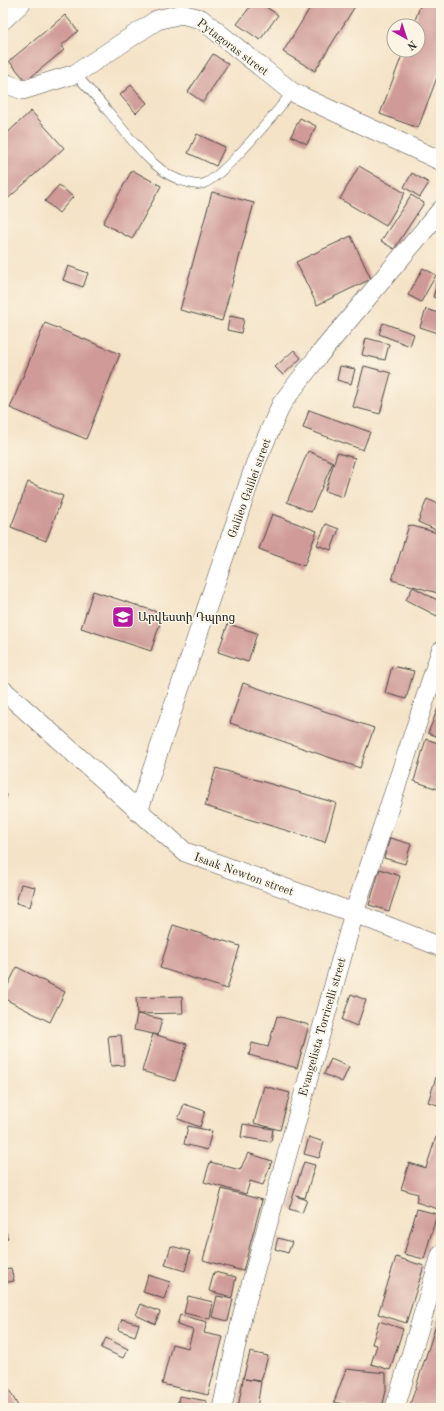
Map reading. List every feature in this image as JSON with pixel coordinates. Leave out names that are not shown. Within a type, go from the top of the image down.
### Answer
[{"type":"street","points":[[3,20],[21,3]]},
{"type":"street","name":"Pytagoras street","points":[[3,81],[23,90],[75,74],[157,20],[181,14],[200,19],[292,92],[441,161]]},
{"type":"street","name":"Galileo Galilei street","points":[[138,812],[256,462],[282,403],[319,355],[441,210]]},
{"type":"street","name":"Evangelista Torricelli street","points":[[222,1408],[243,1313],[354,913],[441,651]]},
{"type":"street","name":"Isaak Newton street","points":[[3,690],[138,812],[185,852],[354,913],[441,947]]},
{"type":"street","points":[[395,1408],[441,1255]]},
{"type":"lane","points":[[75,74],[149,159],[182,182],[200,185],[207,183],[219,174],[270,119],[292,92]]},
{"type":"building","points":[[253,3],[260,3],[278,15],[260,40],[237,24]]},
{"type":"building","points":[[313,3],[357,3],[315,71],[283,52]]},
{"type":"building","points":[[421,3],[441,4],[441,67],[418,128],[380,114],[401,58],[426,58],[426,18],[416,18]]},
{"type":"building","points":[[65,15],[78,31],[61,46],[64,50],[26,81],[9,61]]},
{"type":"building","points":[[213,54],[228,64],[203,102],[188,92]]},
{"type":"building","points":[[131,85],[147,103],[136,113],[120,95]]},
{"type":"building","points":[[31,111],[64,148],[3,203],[3,137]]},
{"type":"building","points":[[300,118],[316,126],[307,144],[291,136]]},
{"type":"building","points":[[197,134],[225,147],[216,166],[188,153]]},
{"type":"building","points":[[359,166],[405,193],[386,226],[340,199]]},
{"type":"building","points":[[132,170],[161,186],[132,239],[103,223]]},
{"type":"building","points":[[412,173],[429,183],[420,197],[404,187]]},
{"type":"building","points":[[59,185],[73,197],[59,213],[45,201]]},
{"type":"building","points":[[212,192],[254,203],[222,321],[180,310]]},
{"type":"building","points":[[411,195],[424,203],[394,249],[381,241]]},
{"type":"building","points":[[3,236],[7,240],[3,245]]},
{"type":"building","points":[[351,236],[371,279],[317,305],[296,262]]},
{"type":"building","points":[[68,266],[88,273],[83,287],[63,280]]},
{"type":"building","points":[[423,268],[436,275],[421,302],[408,295]]},
{"type":"building","points":[[441,272],[441,300],[433,297]]},
{"type":"building","points":[[426,309],[441,314],[441,334],[420,327]]},
{"type":"building","points":[[230,316],[244,319],[241,333],[227,330]]},
{"type":"building","points":[[45,323],[120,354],[86,439],[10,408]]},
{"type":"building","points":[[383,323],[414,334],[410,346],[379,334]]},
{"type":"building","points":[[366,338],[389,344],[385,360],[362,355]]},
{"type":"building","points":[[294,350],[301,358],[283,375],[275,367]]},
{"type":"building","points":[[340,366],[355,369],[351,384],[337,380]]},
{"type":"building","points":[[364,366],[391,373],[380,414],[353,407]]},
{"type":"building","points":[[309,410],[370,432],[363,450],[303,428]]},
{"type":"building","points":[[308,451],[333,462],[311,512],[287,502]]},
{"type":"building","points":[[337,453],[355,458],[343,497],[325,491]]},
{"type":"building","points":[[28,482],[63,496],[46,541],[11,527]]},
{"type":"building","points":[[427,499],[441,505],[441,532],[418,522]]},
{"type":"building","points":[[272,514],[317,531],[304,566],[259,549]]},
{"type":"building","points":[[326,524],[339,529],[331,550],[317,545]]},
{"type":"building","points":[[409,525],[441,534],[441,594],[392,580]]},
{"type":"building","points":[[413,587],[441,602],[441,608],[437,616],[406,600]]},
{"type":"building","points":[[93,591],[163,614],[151,651],[81,628]]},
{"type":"building","points":[[228,624],[257,633],[248,662],[218,652]]},
{"type":"building","points":[[392,666],[414,671],[406,699],[385,693]]},
{"type":"building","points":[[243,683],[374,728],[360,768],[230,723]]},
{"type":"building","points":[[441,700],[441,738],[428,733]]},
{"type":"building","points":[[426,739],[441,744],[441,790],[414,781]]},
{"type":"building","points":[[216,768],[336,803],[325,842],[205,806]]},
{"type":"building","points":[[3,793],[7,795],[3,805]]},
{"type":"building","points":[[390,838],[411,844],[405,864],[384,858]]},
{"type":"building","points":[[380,869],[400,876],[389,911],[369,905]]},
{"type":"building","points":[[21,884],[35,887],[30,907],[16,903]]},
{"type":"building","points":[[173,925],[240,946],[227,989],[160,968]]},
{"type":"building","points":[[17,967],[65,992],[50,1022],[3,998],[3,995]]},
{"type":"building","points":[[351,994],[366,1000],[357,1026],[342,1020]]},
{"type":"building","points":[[182,996],[183,1013],[137,1014],[136,998]]},
{"type":"building","points":[[137,1014],[162,1019],[158,1035],[134,1030]]},
{"type":"building","points":[[277,1016],[309,1025],[297,1068],[249,1055],[252,1043],[268,1047]]},
{"type":"building","points":[[153,1034],[187,1044],[175,1081],[142,1071]]},
{"type":"building","points":[[121,1035],[124,1065],[111,1066],[108,1036]]},
{"type":"building","points":[[331,1059],[349,1067],[342,1082],[324,1074]]},
{"type":"building","points":[[441,1062],[441,1106],[428,1102]]},
{"type":"building","points":[[264,1086],[290,1093],[280,1130],[254,1123]]},
{"type":"building","points":[[184,1104],[205,1111],[200,1127],[178,1119]]},
{"type":"building","points":[[243,1124],[273,1129],[271,1142],[241,1137]]},
{"type":"building","points":[[188,1126],[212,1131],[207,1150],[184,1144]]},
{"type":"building","points":[[309,1137],[324,1142],[319,1158],[304,1154]]},
{"type":"building","points":[[436,1137],[441,1139],[441,1210],[416,1202],[418,1194],[401,1189],[409,1163],[426,1168]]},
{"type":"building","points":[[248,1153],[272,1161],[263,1185],[250,1181],[246,1194],[204,1182],[210,1162],[240,1170]]},
{"type":"building","points":[[304,1162],[315,1165],[305,1198],[296,1196],[307,1200],[302,1213],[289,1209]]},
{"type":"building","points":[[222,1189],[262,1200],[243,1271],[203,1260]]},
{"type":"building","points":[[417,1209],[437,1214],[424,1259],[404,1254]]},
{"type":"building","points":[[3,1226],[8,1238],[3,1241]]},
{"type":"building","points":[[278,1238],[292,1242],[288,1253],[275,1249]]},
{"type":"building","points":[[171,1246],[190,1251],[185,1271],[165,1265]]},
{"type":"building","points":[[396,1257],[424,1266],[406,1323],[378,1314]]},
{"type":"building","points":[[11,1268],[14,1281],[3,1283],[3,1269]]},
{"type":"building","points":[[214,1272],[236,1277],[232,1297],[209,1291]]},
{"type":"building","points":[[148,1275],[170,1282],[164,1299],[143,1292]]},
{"type":"building","points":[[188,1296],[213,1302],[210,1319],[184,1313]]},
{"type":"building","points":[[217,1296],[233,1299],[228,1321],[212,1317]]},
{"type":"building","points":[[141,1304],[160,1312],[155,1324],[136,1315]]},
{"type":"building","points":[[441,1310],[441,1402],[439,1408],[409,1408]]},
{"type":"building","points":[[180,1315],[207,1322],[204,1333],[223,1337],[208,1395],[162,1384],[172,1344],[188,1348],[193,1330],[177,1325]]},
{"type":"building","points":[[122,1319],[139,1324],[135,1336],[118,1330]]},
{"type":"building","points":[[379,1321],[403,1329],[390,1370],[371,1364],[377,1345],[372,1344]]},
{"type":"building","points":[[106,1338],[128,1349],[123,1358],[101,1348]]},
{"type":"building","points":[[250,1352],[268,1356],[261,1381],[245,1379],[261,1382],[257,1408],[238,1408],[243,1379]]},
{"type":"building","points":[[346,1369],[386,1373],[386,1391],[382,1408],[347,1408],[347,1405],[334,1402]]},
{"type":"building","points":[[6,1384],[19,1408],[3,1408],[3,1386]]},
{"type":"building","points":[[179,1396],[207,1401],[205,1408],[177,1408]]},
{"type":"place","name":"Արվեստի Դպրոց","points":[[123,617]]}]
